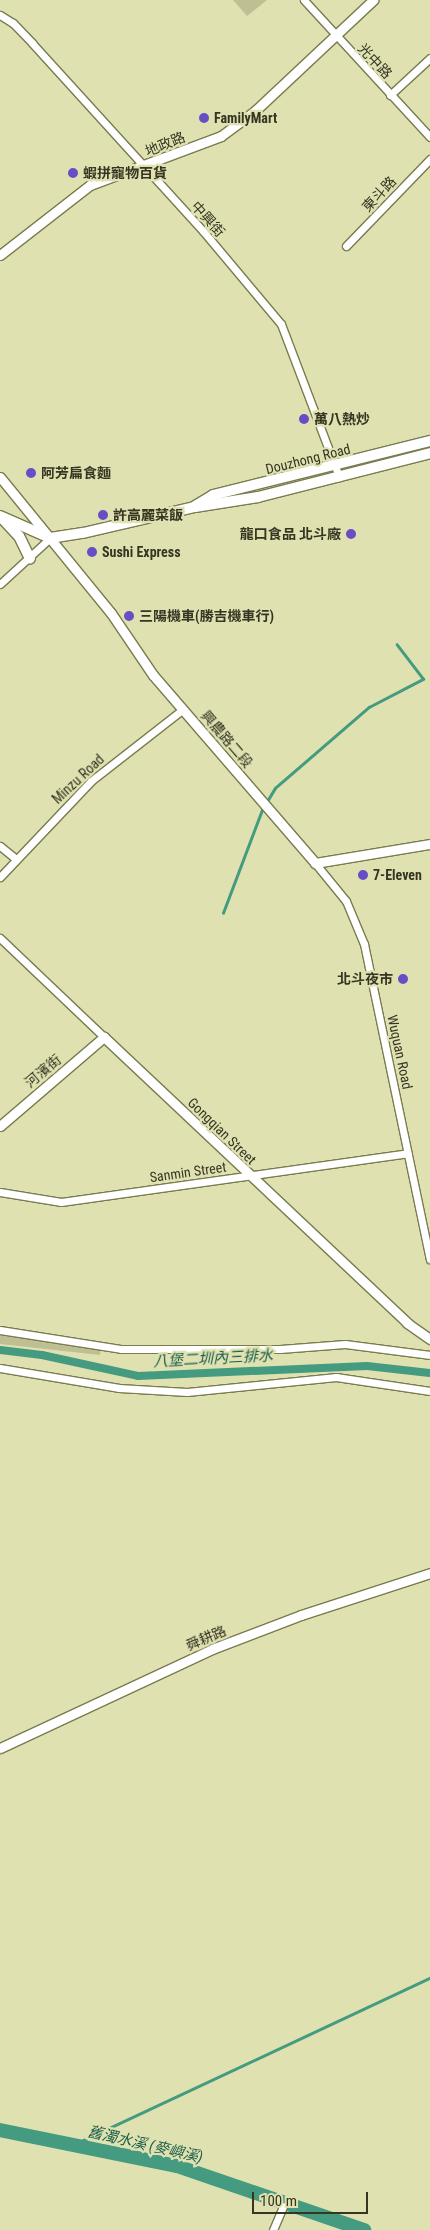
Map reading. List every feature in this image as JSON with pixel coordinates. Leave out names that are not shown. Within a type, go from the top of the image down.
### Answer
[{"type":"main road","name":"Douzhong Road","points":[[194,506],[213,495],[336,466],[430,441]]},
{"type":"main road","name":"Douzhong Road","points":[[50,538],[194,506],[258,497],[430,454]]},
{"type":"main road","points":[[0,516],[50,538]]},
{"type":"main road","points":[[0,516],[19,536],[30,559]]},
{"type":"street","name":"光中路","points":[[304,0],[334,36],[430,137]]},
{"type":"street","name":"地政路","points":[[0,255],[90,185],[142,168],[221,136],[256,110],[373,0]]},
{"type":"street","name":"中興街","points":[[0,15],[13,23],[32,43],[142,168],[204,231],[281,324],[339,477]]},
{"type":"street","points":[[390,95],[430,58]]},
{"type":"street","name":"東斗路","points":[[346,246],[430,159]]},
{"type":"street","name":"興農路二段","points":[[0,478],[111,613],[148,669],[315,862]]},
{"type":"street","points":[[0,584],[30,559],[50,538]]},
{"type":"street","name":"Minzu Road","points":[[0,878],[91,781],[182,709]]},
{"type":"street","points":[[315,862],[430,844]]},
{"type":"street","points":[[0,846],[16,859]]},
{"type":"street","name":"Wuquan Road","points":[[315,862],[346,901],[364,944],[430,1259]]},
{"type":"street","name":"Gongqian Street","points":[[0,938],[250,1176],[408,1323],[430,1340]]},
{"type":"street","name":"河濱街","points":[[1,1123],[104,1037]]},
{"type":"street","name":"Sanmin Street","points":[[0,1192],[61,1202],[408,1153]]},
{"type":"street","points":[[0,1330],[121,1349],[280,1349],[345,1344],[430,1355]]},
{"type":"street","points":[[0,1368],[119,1388],[177,1391],[336,1376],[430,1391]]},
{"type":"street","name":"舜耕路","points":[[0,1748],[212,1650],[301,1615],[430,1573]]},
{"type":"street","points":[[273,2230],[283,2206]]},
{"type":"green space","points":[[233,0],[267,0],[247,16]]},
{"type":"green space","points":[[0,1331],[101,1349],[100,1355],[0,1344]]},
{"type":"waterway","points":[[266,803],[275,788],[369,707],[423,679],[397,645]]},
{"type":"waterway","points":[[223,913],[263,807]]},
{"type":"waterway","name":"八堡二圳內三排水","points":[[0,1350],[42,1355],[138,1376],[367,1366],[430,1373]]},
{"type":"waterway","points":[[73,2145],[430,1978]]},
{"type":"waterway","name":"舊濁水溪 (麥嶼溪)","points":[[0,2130],[177,2166],[364,2230]]},
{"type":"place","name":"FamilyMart","points":[[204,118]]},
{"type":"place","name":"蝦拼寵物百貨","points":[[73,173]]},
{"type":"place","name":"萬八熱炒","points":[[304,419]]},
{"type":"place","name":"阿芳扁食麵","points":[[31,473]]},
{"type":"place","name":"許高麗菜飯","points":[[103,515]]},
{"type":"place","name":"龍口食品 北斗廠","points":[[351,534]]},
{"type":"place","name":"Sushi Express","points":[[92,552]]},
{"type":"place","name":"三陽機車(勝吉機車行)","points":[[129,616]]},
{"type":"place","name":"7-Eleven","points":[[363,875]]},
{"type":"place","name":"北斗夜市","points":[[403,979]]}]
